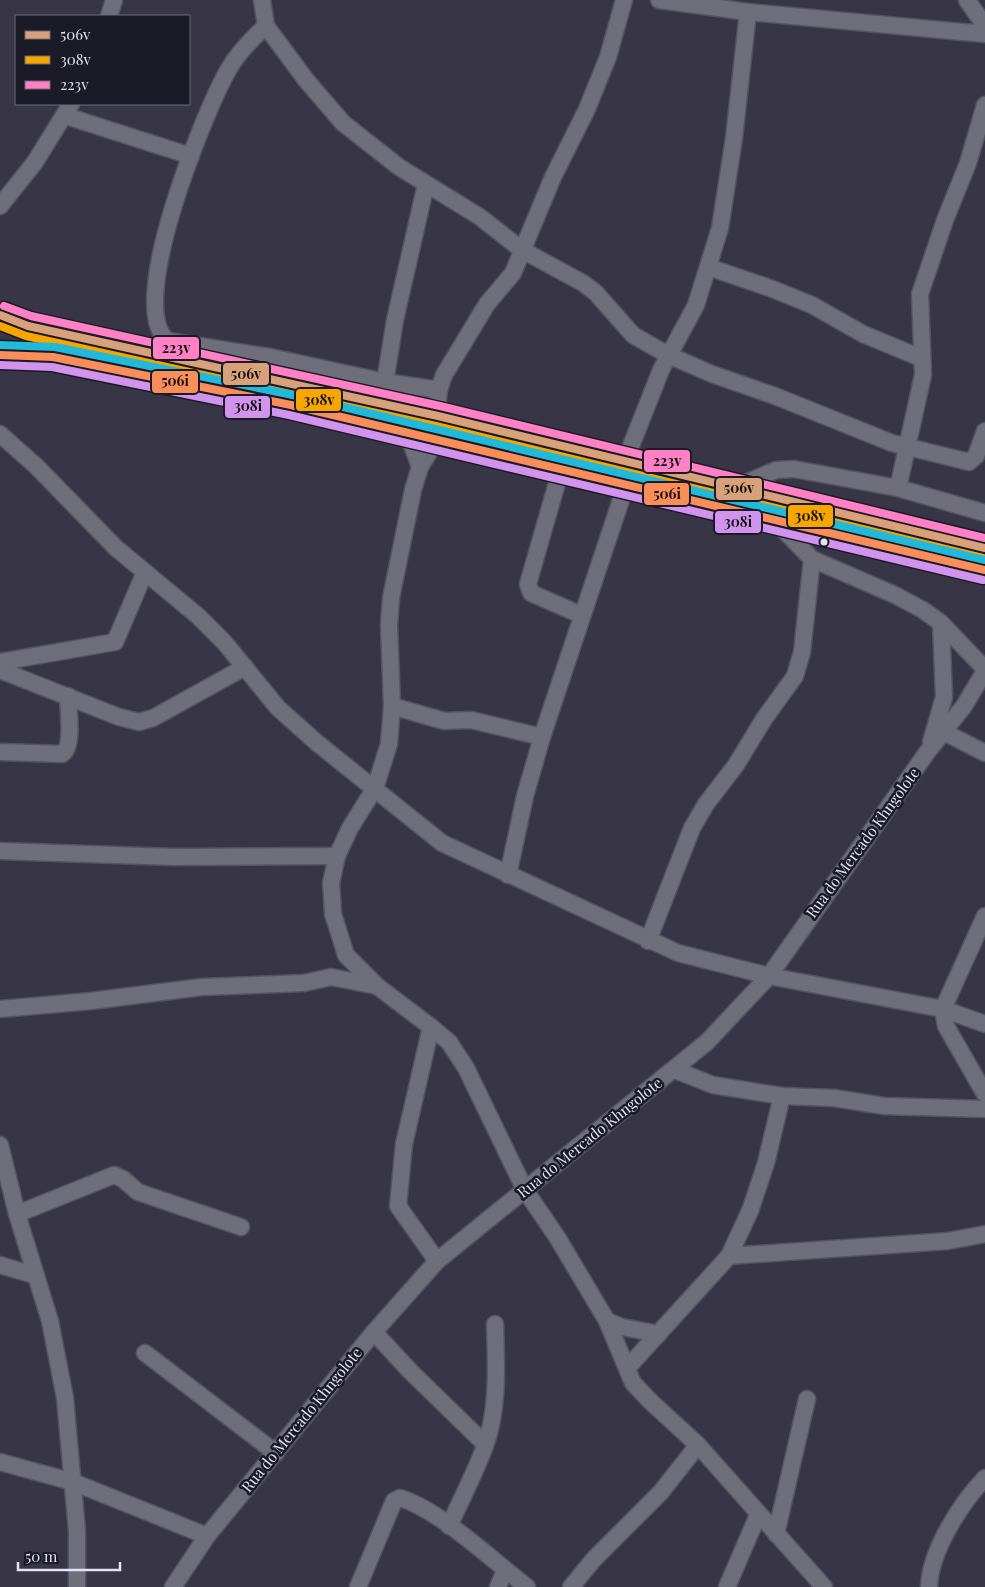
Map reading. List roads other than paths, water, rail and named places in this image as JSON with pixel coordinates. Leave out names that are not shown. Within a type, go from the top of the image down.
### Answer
[{"type":"main road","points":[[0,315],[28,326],[55,333],[436,416],[625,460],[732,489],[985,548]]},
{"type":"main road","points":[[0,355],[53,357],[291,405],[985,570]]},
{"type":"street","points":[[109,15],[114,0]]},
{"type":"street","points":[[262,0],[266,26],[306,80],[343,123],[399,167],[480,217],[522,250],[583,283],[596,293],[633,335],[668,355],[712,374],[775,396],[892,443],[969,462],[976,456],[985,431]]},
{"type":"street","points":[[436,416],[439,390],[444,375],[487,304],[513,273],[553,177],[587,109],[608,57],[624,0]]},
{"type":"street","points":[[659,0],[748,12],[985,34]]},
{"type":"street","points":[[966,0],[985,26]]},
{"type":"street","points":[[625,460],[668,355],[696,305],[720,228],[727,189],[748,12]]},
{"type":"street","points":[[266,26],[246,43],[228,70],[211,104],[191,156],[161,248],[156,289],[157,329],[162,337],[168,341],[270,357],[385,382],[439,390]]},
{"type":"street","points":[[898,488],[923,375],[920,294],[945,220],[968,163],[985,105]]},
{"type":"street","points":[[2,196],[35,162],[68,110],[191,156]]},
{"type":"street","points":[[385,382],[399,302],[426,184]]},
{"type":"street","points":[[708,267],[770,288],[812,305],[863,334],[922,358]]},
{"type":"street","points":[[407,432],[420,467]]},
{"type":"street","points":[[0,434],[36,466],[116,548],[198,616],[245,667],[278,708],[316,742],[442,843],[648,941],[678,953],[769,976],[943,1009],[985,1024]]},
{"type":"street","points":[[437,439],[420,467],[408,509],[399,568],[391,598],[389,625],[392,706],[389,744],[375,788],[350,828],[337,856],[331,883],[333,914],[346,955],[377,986],[449,1042],[466,1068],[525,1190],[557,1238],[607,1321],[634,1383],[698,1445],[758,1515],[824,1587]]},
{"type":"street","points":[[561,469],[528,584],[531,593],[581,615]]},
{"type":"street","points":[[732,489],[776,470],[794,469],[898,488],[985,512]]},
{"type":"street","points":[[508,875],[525,796],[542,736],[626,485]]},
{"type":"street","name":"Rua do Mercado Khngolote","points":[[173,1587],[207,1536],[374,1332],[437,1261],[707,1042],[769,976],[944,732],[985,670],[941,624],[923,610],[895,595],[812,559],[774,520]]},
{"type":"street","points":[[648,941],[692,828],[706,804],[736,765],[764,719],[795,676],[802,652],[812,559]]},
{"type":"street","points":[[0,662],[115,642],[119,638],[145,572]]},
{"type":"street","points":[[928,752],[944,697],[945,670],[941,624]]},
{"type":"street","points":[[0,670],[119,717],[139,722],[153,718],[245,667]]},
{"type":"street","points":[[0,752],[62,754],[66,752],[69,744],[68,696]]},
{"type":"street","points":[[392,706],[444,721],[470,720],[542,736]]},
{"type":"street","points":[[944,732],[985,753]]},
{"type":"street","points":[[0,851],[173,856],[337,856]]},
{"type":"street","points":[[985,916],[943,1009],[946,1026],[985,1094]]},
{"type":"street","points":[[331,977],[346,955]]},
{"type":"street","points":[[0,1009],[202,988],[304,983],[331,977],[377,986]]},
{"type":"street","points":[[431,1027],[404,1144],[398,1206],[437,1261]]},
{"type":"street","points":[[674,1070],[712,1085],[782,1096],[834,1098],[884,1106],[985,1109]]},
{"type":"street","points":[[628,1367],[729,1256],[750,1211],[766,1163],[782,1096]]},
{"type":"street","points":[[0,1145],[34,1275],[50,1321],[65,1398],[77,1532],[77,1587]]},
{"type":"street","points":[[17,1214],[114,1175],[123,1179],[138,1192],[241,1227]]},
{"type":"street","points":[[729,1256],[919,1244],[985,1234]]},
{"type":"street","points":[[0,1265],[34,1275]]},
{"type":"street","points":[[607,1321],[622,1327],[659,1334]]},
{"type":"street","points":[[449,1526],[485,1444],[493,1408],[495,1324]]},
{"type":"street","points":[[374,1332],[409,1370],[485,1444]]},
{"type":"street","points":[[145,1353],[276,1453]]},
{"type":"street","points":[[776,1534],[807,1399]]},
{"type":"street","points":[[572,1587],[594,1558],[661,1492],[698,1445]]},
{"type":"street","points":[[0,1462],[73,1482],[207,1536]]},
{"type":"street","points":[[929,1587],[929,1579],[938,1552],[952,1524],[971,1493],[985,1478]]},
{"type":"street","points":[[358,1587],[394,1501],[400,1498],[410,1500],[449,1526],[527,1587]]},
{"type":"street","points":[[727,1587],[758,1515]]},
{"type":"street","points":[[498,1587],[505,1570]]}]
